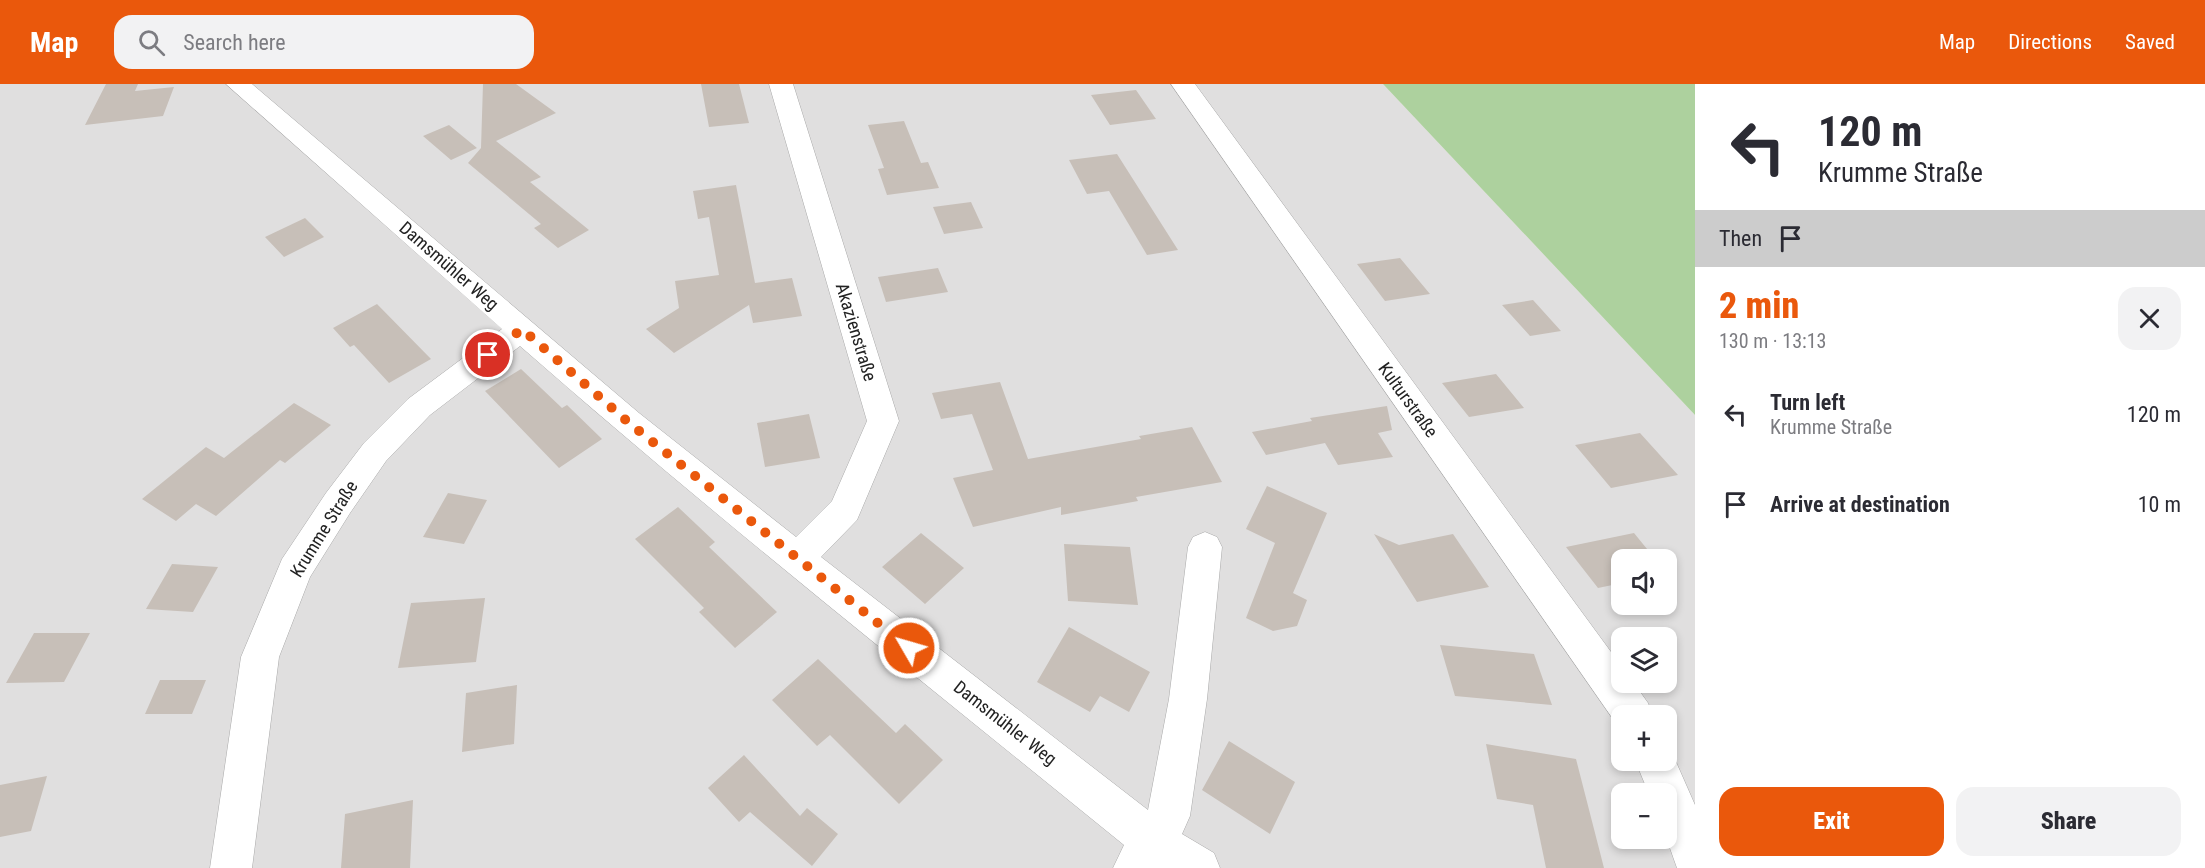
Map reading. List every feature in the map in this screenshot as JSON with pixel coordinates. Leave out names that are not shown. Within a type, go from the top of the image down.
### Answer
[{"type":"street","name":"Damsmühler Weg","points":[[238,84],[628,422],[797,560],[1143,853],[1199,868]]},
{"type":"street","name":"Akazienstraße","points":[[781,84],[883,421],[845,510],[797,560]]},
{"type":"street","name":"Kulturstraße","points":[[1183,84],[1626,705]]},
{"type":"street","name":"Krumme Straße","points":[[231,868],[260,657],[295,570],[338,503],[375,452],[419,406],[522,329]]},
{"type":"street","points":[[1143,853],[1169,816],[1188,699],[1205,547]]},
{"type":"street","points":[[1660,771],[1695,859]]},
{"type":"shaded area","points":[[0,84],[1383,84],[1695,415],[1695,868],[0,868]]},
{"type":"green space","points":[[1383,84],[1695,84],[1695,415]]},
{"type":"building","points":[[106,84],[138,84],[135,91],[174,87],[163,116],[85,125]]},
{"type":"building","points":[[483,84],[516,84],[556,113],[496,141],[541,177],[530,182],[589,230],[558,248],[534,228],[541,224],[468,163],[481,148]]},
{"type":"building","points":[[701,84],[739,84],[749,123],[709,127]]},
{"type":"building","points":[[1136,90],[1156,119],[1110,125],[1091,95]]},
{"type":"building","points":[[904,121],[921,163],[928,162],[939,188],[887,195],[878,169],[884,168],[868,125]]},
{"type":"building","points":[[449,125],[477,148],[451,160],[423,136]]},
{"type":"building","points":[[1117,154],[1178,250],[1147,255],[1109,191],[1087,194],[1069,160]]},
{"type":"building","points":[[736,185],[755,283],[792,278],[802,316],[753,323],[749,305],[674,353],[646,329],[679,308],[675,281],[719,275],[709,217],[698,219],[693,191]]},
{"type":"building","points":[[971,202],[983,228],[944,234],[933,207]]},
{"type":"building","points":[[305,218],[324,237],[284,257],[265,237]]},
{"type":"building","points":[[1400,258],[1430,294],[1385,301],[1357,264]]},
{"type":"building","points":[[938,268],[948,292],[886,302],[878,277]]},
{"type":"building","points":[[1533,300],[1561,331],[1530,336],[1502,305]]},
{"type":"building","points":[[377,304],[431,359],[389,383],[354,345],[350,347],[333,328]]},
{"type":"building","points":[[521,369],[562,408],[567,405],[602,439],[559,468],[485,391]]},
{"type":"building","points":[[1496,374],[1524,408],[1469,417],[1442,383]]},
{"type":"building","points":[[1000,382],[1028,459],[1141,439],[1139,436],[1192,427],[1222,482],[1136,497],[1138,501],[1061,515],[1061,507],[973,527],[953,478],[993,470],[972,414],[941,419],[932,393]]},
{"type":"building","points":[[294,403],[331,425],[285,463],[280,460],[216,516],[196,504],[176,521],[142,499],[206,447],[224,458]]},
{"type":"building","points":[[1387,406],[1392,430],[1378,433],[1393,457],[1338,465],[1325,443],[1266,455],[1252,432],[1312,421],[1310,418]]},
{"type":"building","points":[[809,414],[820,458],[765,467],[757,423]]},
{"type":"building","points":[[1640,433],[1678,475],[1611,488],[1575,445]]},
{"type":"building","points":[[1267,486],[1327,513],[1293,593],[1307,600],[1297,626],[1273,631],[1246,618],[1275,543],[1246,529]]},
{"type":"building","points":[[448,493],[487,500],[464,544],[423,537]]},
{"type":"building","points":[[678,507],[715,542],[709,547],[777,612],[735,648],[699,612],[704,608],[635,539]]},
{"type":"building","points":[[921,533],[964,568],[925,604],[882,567]]},
{"type":"building","points":[[1634,533],[1647,549],[1611,549],[1611,585],[1598,588],[1566,547]]},
{"type":"building","points":[[1374,534],[1399,545],[1453,534],[1489,587],[1417,602]]},
{"type":"building","points":[[1064,544],[1130,547],[1138,605],[1068,601]]},
{"type":"building","points":[[172,564],[218,567],[193,612],[146,609]]},
{"type":"building","points":[[485,598],[476,662],[398,668],[411,603]]},
{"type":"building","points":[[1069,627],[1150,672],[1129,712],[1100,696],[1090,712],[1037,682]]},
{"type":"building","points":[[34,633],[90,633],[64,682],[6,683]]},
{"type":"building","points":[[1440,645],[1534,654],[1552,705],[1455,696]]},
{"type":"building","points":[[818,659],[896,733],[905,724],[943,760],[899,804],[830,735],[817,746],[772,700]]},
{"type":"building","points":[[160,680],[206,680],[192,714],[145,714]]},
{"type":"building","points":[[517,685],[514,744],[462,752],[466,693]]},
{"type":"building","points":[[1229,741],[1295,782],[1270,834],[1202,790]]},
{"type":"building","points":[[1486,744],[1576,759],[1604,868],[1546,868],[1533,805],[1497,799]]},
{"type":"building","points":[[744,755],[800,816],[807,808],[838,834],[812,866],[750,812],[739,822],[708,788]]},
{"type":"building","points":[[47,776],[31,831],[0,837],[0,785]]},
{"type":"building","points":[[413,800],[410,868],[341,868],[345,814]]},
{"type":"route","points":[[488,355],[522,329],[628,422],[909,648]]}]
